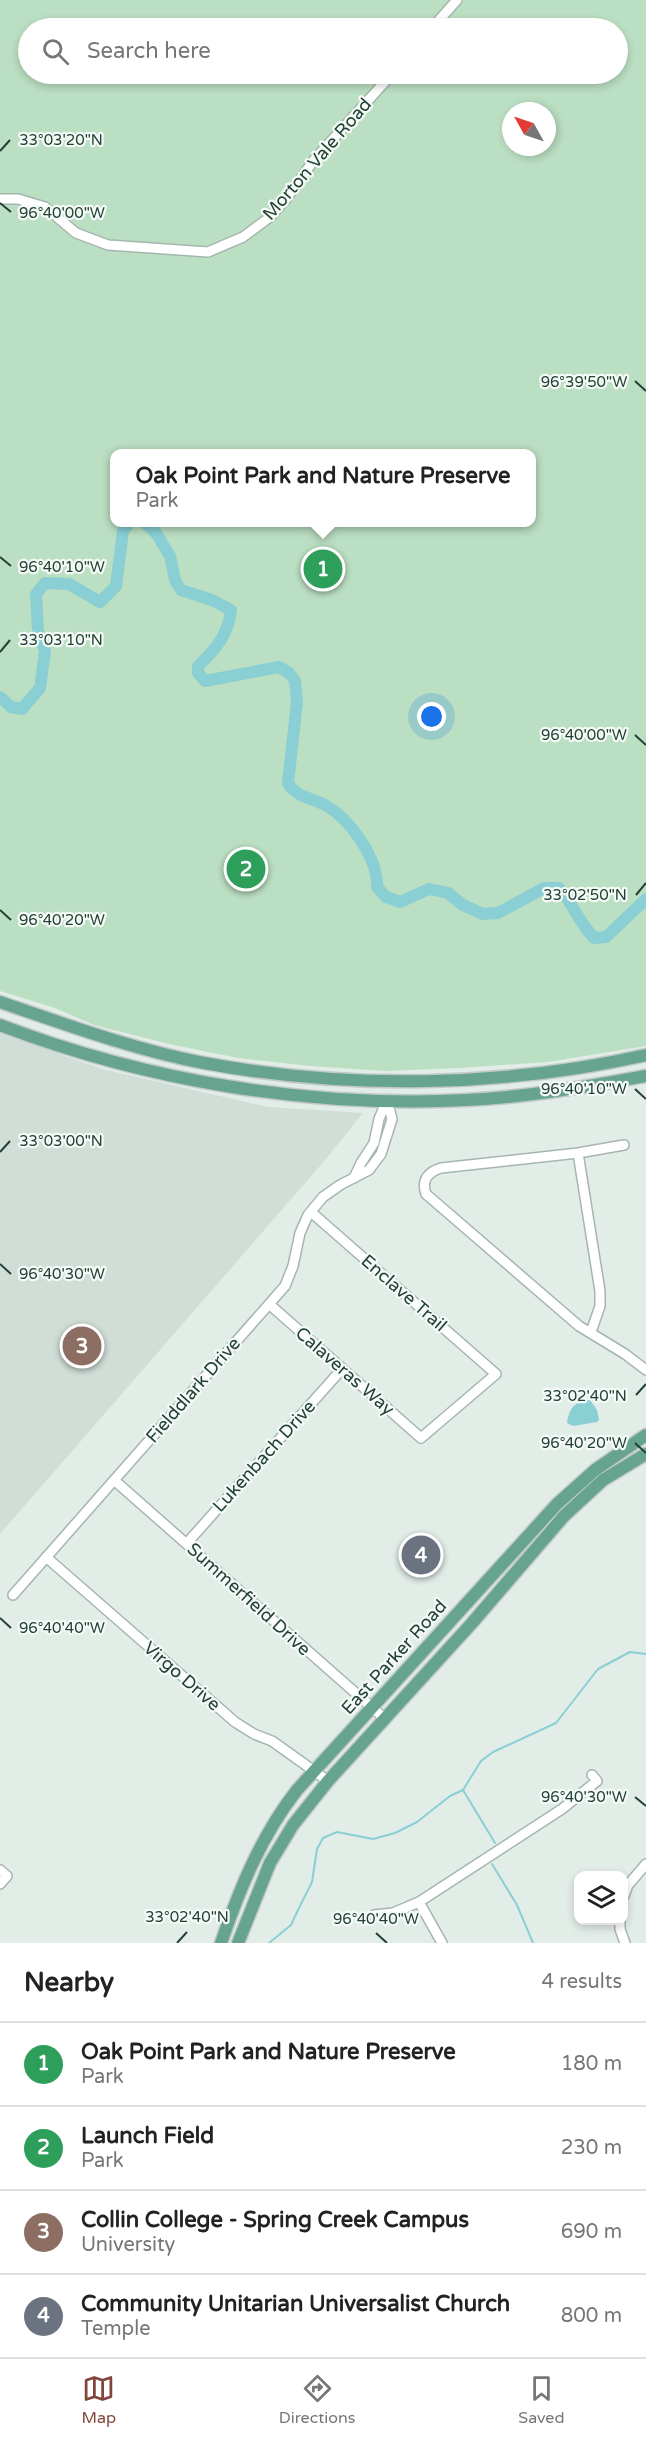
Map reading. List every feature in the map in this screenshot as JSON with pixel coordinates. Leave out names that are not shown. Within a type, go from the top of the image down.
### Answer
[{"type":"main road","points":[[0,1018],[2,1003],[107,1038],[204,1063],[305,1076],[387,1081],[430,1081],[517,1075],[646,1055]]},
{"type":"main road","points":[[0,1025],[46,1043],[192,1080],[264,1092],[387,1100],[492,1098],[566,1091],[646,1076]]},
{"type":"main road","points":[[606,1062],[611,1083]]},
{"type":"main road","points":[[387,1081],[387,1100]]},
{"type":"main road","name":"East Parker Road","points":[[221,1943],[239,1893],[256,1856],[285,1806],[314,1770],[561,1500],[595,1470],[646,1435]]},
{"type":"main road","name":"East Parker Road","points":[[239,1942],[270,1863],[293,1825],[328,1781],[571,1510],[603,1480],[646,1454]]},
{"type":"main road","points":[[595,1470],[603,1480]]},
{"type":"main road","points":[[561,1500],[571,1510]]},
{"type":"main road","points":[[513,1552],[524,1560]]},
{"type":"main road","points":[[460,1611],[472,1623]]},
{"type":"main road","points":[[436,1638],[448,1649]]},
{"type":"main road","points":[[409,1667],[421,1679]]},
{"type":"main road","points":[[256,1856],[270,1863]]},
{"type":"street","points":[[441,18],[457,0]]},
{"type":"street","name":"Morton Vale Road","points":[[0,199],[18,199],[45,207],[76,233],[108,245],[208,252],[243,237],[270,217],[315,160],[383,84]]},
{"type":"street","name":"Fielddlark Drive","points":[[13,1595],[285,1286],[293,1266],[300,1233],[311,1212],[323,1197],[354,1178],[360,1163],[374,1143],[379,1119],[387,1100]]},
{"type":"street","points":[[624,1145],[578,1154],[441,1168],[431,1171],[425,1178],[423,1187],[426,1194],[579,1326],[646,1370]]},
{"type":"street","points":[[578,1154],[600,1291],[600,1306],[591,1332]]},
{"type":"street","name":"Enclave Trail","points":[[311,1212],[496,1374],[421,1438]]},
{"type":"street","name":"Calaveras Way","points":[[269,1304],[421,1438]]},
{"type":"street","name":"Lukenbach Drive","points":[[187,1543],[342,1369]]},
{"type":"street","name":"Summerfield Drive","points":[[114,1480],[384,1718]]},
{"type":"street","name":"Virgo Drive","points":[[46,1557],[235,1722],[254,1734],[272,1741],[328,1781]]},
{"type":"street","points":[[374,1915],[393,1913],[419,1902],[562,1809],[597,1781],[592,1775]]},
{"type":"street","points":[[628,1886],[646,1864]]},
{"type":"street","points":[[0,1884],[3,1873]]},
{"type":"street","points":[[419,1902],[442,1943]]},
{"type":"street","points":[[620,1925],[625,1943]]},
{"type":"shaded area","points":[[0,1033],[102,1069],[268,1107],[363,1113],[326,1159],[0,1534]]},
{"type":"green space","points":[[0,0],[646,0],[646,1046],[548,1062],[385,1071],[238,1058],[94,1025],[55,1008],[0,991]]},
{"type":"water","points":[[590,1400],[597,1410],[599,1420],[597,1422],[573,1426],[567,1423],[569,1413],[574,1406]]},
{"type":"waterway","points":[[0,697],[11,707],[22,709],[40,688],[45,651],[38,631],[36,594],[45,583],[69,584],[100,602],[116,586],[123,531],[126,527]]},
{"type":"waterway","points":[[149,527],[156,533],[170,556],[175,580],[181,590],[212,600],[231,610],[230,619],[220,641],[198,666],[198,673],[205,681],[279,667],[289,673],[295,681],[297,702],[288,783],[299,794],[333,810],[352,828],[373,864],[377,887],[386,897],[400,902],[429,889],[448,893],[463,905],[483,914],[498,913],[544,888],[559,888],[594,938],[606,937],[646,899]]},
{"type":"waterway","points":[[269,1943],[291,1925],[312,1882],[317,1849],[323,1838],[337,1832],[373,1839],[395,1833],[417,1822],[450,1796],[463,1790],[481,1761],[493,1752],[556,1723],[598,1669],[630,1652],[646,1654]]},
{"type":"waterway","points":[[463,1790],[495,1843]]},
{"type":"waterway","points":[[492,1864],[517,1905],[533,1943]]},
{"type":"place","name":"Oak Point Park and Nature Preserve","points":[[323,569]]},
{"type":"place","name":"Launch Field","points":[[246,869]]},
{"type":"place","name":"Collin College - Spring Creek Campus","points":[[82,1346]]},
{"type":"place","name":"Community Unitarian Universalist Church","points":[[421,1555]]}]
